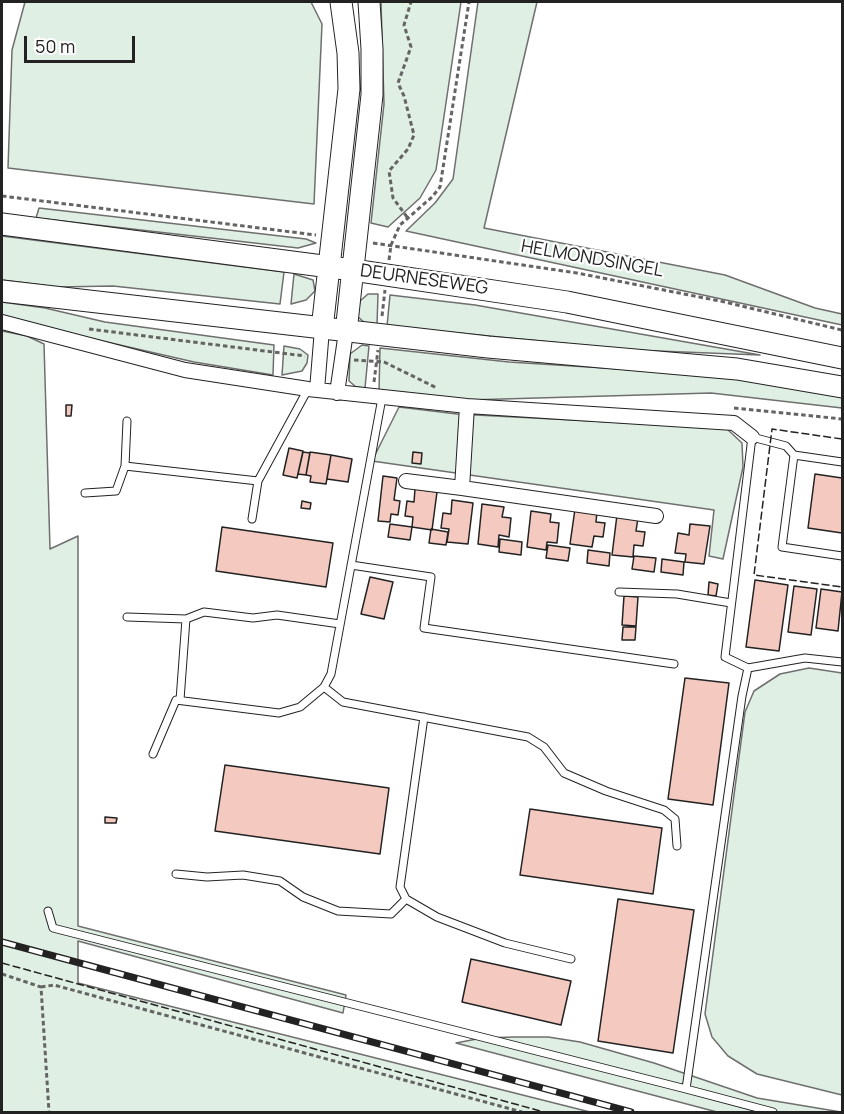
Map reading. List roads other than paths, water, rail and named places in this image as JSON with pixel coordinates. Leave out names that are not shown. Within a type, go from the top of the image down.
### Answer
[{"type":"main road","points":[[322,329],[349,90],[348,52],[341,2]]},
{"type":"main road","points":[[346,332],[372,95],[369,2]]},
{"type":"main road","name":"DEURNESEWEG","points":[[2,224],[352,270],[567,302],[843,358]]},
{"type":"main road","points":[[2,291],[380,336],[737,369],[843,387]]},
{"type":"street","points":[[2,322],[44,332],[104,351],[185,370],[313,390],[467,406],[734,423],[752,437]]},
{"type":"street","points":[[313,390],[320,358],[322,329]]},
{"type":"street","points":[[337,393],[346,332]]},
{"type":"street","points":[[462,488],[467,406]]},
{"type":"street","points":[[406,481],[656,516]]},
{"type":"lane","points":[[252,519],[258,481],[313,390]]},
{"type":"lane","points":[[153,754],[176,700],[279,713],[300,707],[324,687],[331,674],[351,566],[377,398]]},
{"type":"lane","points":[[85,494],[116,491],[125,466],[127,421]]},
{"type":"lane","points":[[843,462],[794,455],[786,446],[752,437],[725,657],[748,668],[806,658],[843,662]]},
{"type":"lane","points":[[794,455],[782,547],[843,556]]},
{"type":"lane","points":[[125,466],[258,481]]},
{"type":"lane","points":[[351,566],[431,577],[424,628],[674,664]]},
{"type":"lane","points":[[619,592],[677,594],[730,603]]},
{"type":"lane","points":[[127,617],[186,619],[204,612],[253,618],[277,615],[340,624]]},
{"type":"lane","points":[[180,700],[186,619]]},
{"type":"lane","points":[[686,1089],[742,696],[748,668]]},
{"type":"lane","points":[[324,687],[343,702],[528,737],[544,747],[564,773],[606,791],[664,810],[675,819],[677,846]]},
{"type":"lane","points":[[424,717],[400,887],[406,899],[437,918],[505,943],[571,959]]},
{"type":"lane","points":[[176,874],[207,877],[243,874],[280,881],[303,897],[338,910],[390,914],[406,899]]},
{"type":"lane","points":[[48,911],[53,928],[773,1113]]},
{"type":"railway","points":[[2,942],[631,1112]]}]
